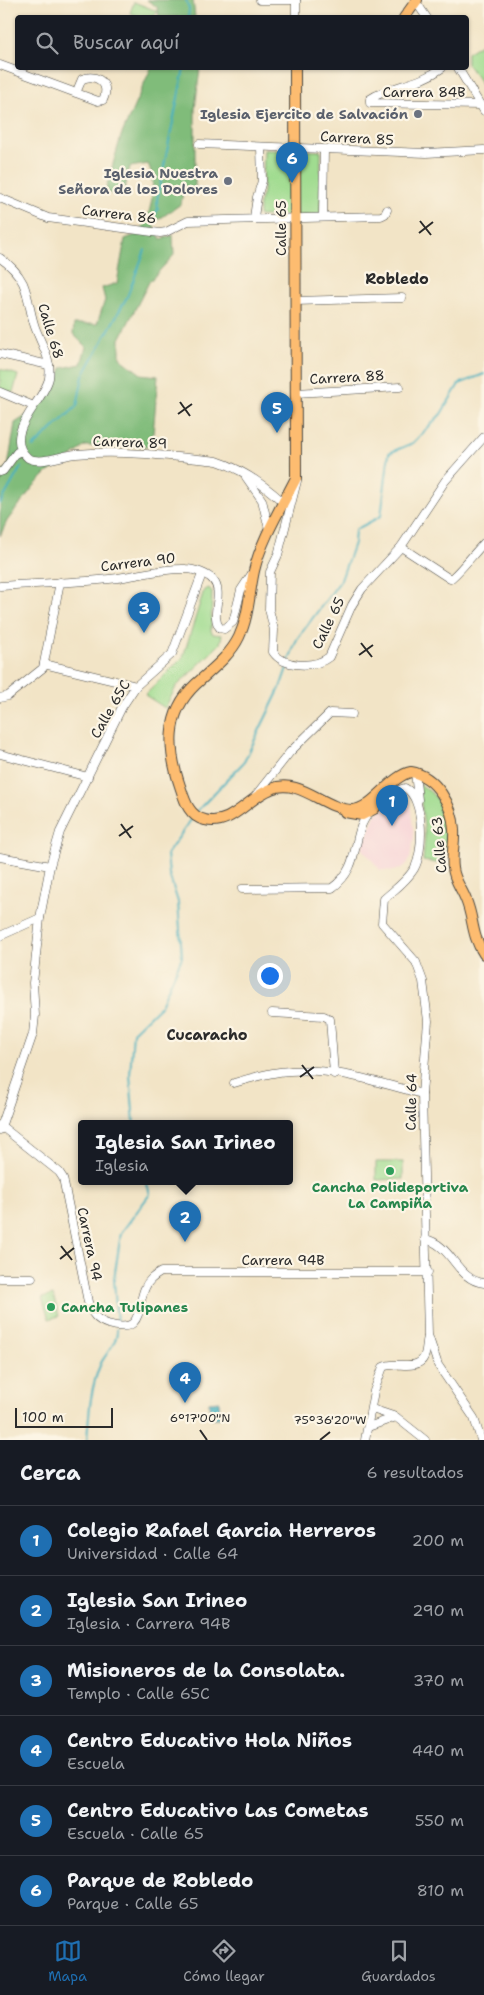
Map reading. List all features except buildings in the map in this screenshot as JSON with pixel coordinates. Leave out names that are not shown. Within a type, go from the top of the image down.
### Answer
[{"type":"main road","points":[[406,15],[417,1]]},
{"type":"main road","name":"Calle 65","points":[[253,799],[231,816],[209,821],[196,816],[189,808],[171,756],[173,726],[179,707],[187,694],[223,659],[239,637],[246,619],[254,570],[283,502],[296,478],[295,70]]},
{"type":"main road","points":[[253,799],[275,787],[291,786],[308,792],[346,812],[360,816],[388,786],[402,775],[415,772]]},
{"type":"main road","name":"Calle 63","points":[[415,772],[434,784],[452,813],[454,832],[452,859],[454,872],[467,902],[474,933],[484,954]]},
{"type":"main road","points":[[336,807],[354,810],[373,804]]},
{"type":"street","points":[[260,0],[296,0],[296,15]]},
{"type":"street","points":[[417,1],[425,15]]},
{"type":"street","points":[[0,64],[15,70]]},
{"type":"street","points":[[16,70],[76,93]]},
{"type":"street","name":"Carrera 84B","points":[[439,70],[420,81],[378,94],[369,101],[375,104],[482,108]]},
{"type":"street","points":[[459,70],[482,108]]},
{"type":"street","name":"Carrera 85","points":[[199,144],[261,147],[294,146],[426,153],[484,150]]},
{"type":"street","points":[[254,217],[257,197],[262,182],[261,147]]},
{"type":"street","points":[[323,217],[324,149]]},
{"type":"street","name":"Carrera 86","points":[[0,198],[48,218],[160,233],[188,221],[254,217],[323,217],[386,212]]},
{"type":"street","name":"Calle 68","points":[[0,258],[14,271],[23,284],[34,326],[50,366],[48,381],[44,390],[19,422],[15,436],[17,445],[22,452]]},
{"type":"street","points":[[296,301],[402,298]]},
{"type":"street","points":[[0,354],[50,366]]},
{"type":"street","name":"Carrera 88","points":[[296,392],[400,387]]},
{"type":"street","points":[[0,392],[31,405]]},
{"type":"street","name":"Calle 65","points":[[296,478],[297,483],[285,532],[270,572],[268,593],[269,609],[274,630],[272,649],[280,659],[306,665],[330,657],[356,597],[401,547],[445,481],[484,436]]},
{"type":"street","points":[[0,472],[3,471],[17,452],[22,452]]},
{"type":"street","name":"Carrera 89","points":[[22,452],[33,460],[96,453],[162,455],[217,460],[238,469],[269,489],[283,502]]},
{"type":"street","name":"Carrera 89","points":[[238,469],[252,483],[262,500],[266,511],[269,534]]},
{"type":"street","points":[[401,547],[446,578],[452,578],[484,543]]},
{"type":"street","name":"Carrera 90","points":[[0,586],[117,578],[177,569],[187,569],[202,574]]},
{"type":"street","points":[[202,574],[213,580],[216,585],[218,594],[216,621],[220,628],[224,629],[233,622],[243,586],[254,570]]},
{"type":"street","name":"Calle 65C","points":[[1,1127],[33,1034],[35,1015],[33,983],[40,918],[50,866],[60,832],[117,716],[136,686],[172,654],[202,574]]},
{"type":"street","points":[[0,698],[8,696],[37,674],[44,664],[60,582]]},
{"type":"street","points":[[44,664],[136,686]]},
{"type":"street","points":[[253,799],[290,752],[330,713],[352,714]]},
{"type":"street","points":[[0,754],[88,777]]},
{"type":"street","points":[[415,772],[419,814]]},
{"type":"street","name":"Calle 64","points":[[373,804],[402,788],[406,788],[413,794],[419,814],[421,848],[416,866],[405,882],[384,899],[382,914],[386,929],[416,962],[423,981],[428,1020],[422,1094],[425,1239],[428,1272],[428,1335],[438,1365],[474,1418],[481,1440]]},
{"type":"street","points":[[242,889],[332,888],[348,872],[355,856],[362,826],[373,804]]},
{"type":"street","points":[[346,812],[362,826]]},
{"type":"street","points":[[0,857],[50,866]]},
{"type":"street","points":[[0,936],[40,918]]},
{"type":"street","points":[[272,1013],[324,1016],[330,1019],[334,1074]]},
{"type":"street","points":[[234,1083],[263,1074],[291,1071],[334,1074],[422,1094]]},
{"type":"street","name":"Carrera 94","points":[[1,1127],[59,1172],[63,1178],[91,1310],[97,1318],[111,1324],[126,1325],[134,1321],[140,1314],[145,1286]]},
{"type":"street","points":[[425,1239],[437,1242],[468,1276],[484,1283]]},
{"type":"street","name":"Carrera 94B","points":[[145,1286],[156,1274],[165,1271],[428,1272]]},
{"type":"street","points":[[0,1278],[32,1278]]},
{"type":"street","points":[[365,1440],[374,1391],[383,1367],[389,1363],[413,1365],[418,1363],[425,1356],[428,1335]]},
{"type":"street","points":[[372,1409],[396,1416],[425,1440]]},
{"type":"street","points":[[368,1427],[396,1416]]},
{"type":"shaded area","points":[[402,794],[410,801],[414,838],[410,858],[405,866],[395,871],[380,870],[362,848],[375,815],[395,797]]},
{"type":"green space","points":[[147,0],[193,0],[195,15],[159,15],[157,7]]},
{"type":"green space","points":[[134,2],[157,11],[155,15],[136,15],[130,13]]},
{"type":"green space","points":[[484,42],[484,92],[478,78],[469,67],[469,52]]},
{"type":"green space","points":[[150,70],[200,70],[195,109],[195,188],[184,187],[181,204],[155,222],[154,226],[161,239],[173,235],[174,255],[149,282],[120,339],[120,358],[141,374],[158,376],[152,446],[85,446],[48,472],[33,487],[7,521],[0,536],[0,473],[8,467],[15,423],[32,412],[50,394],[62,368],[81,364],[86,347],[73,334],[74,324],[97,324],[105,300],[102,288],[117,283],[125,239],[139,232],[150,209],[153,189],[151,171],[148,164],[130,167],[123,197],[105,192],[121,136]]},
{"type":"green space","points":[[264,150],[321,151],[320,215],[259,216],[259,204],[263,192]]},
{"type":"green space","points":[[0,369],[18,375],[13,393],[0,389]]},
{"type":"green space","points":[[209,588],[212,592],[211,631],[213,634],[222,635],[220,644],[176,687],[165,708],[145,695],[183,657],[204,590]]},
{"type":"green space","points":[[419,784],[430,791],[437,800],[445,818],[447,829],[444,864],[423,861],[425,835]]},
{"type":"green space","name":"Cancha Polideportiva La Campiña","points":[[376,1162],[403,1162],[403,1179],[376,1180]]},
{"type":"green space","name":"Cancha Tulipanes","points":[[53,1295],[59,1316],[49,1319],[42,1298]]},
{"type":"water","points":[[219,1401],[220,1418],[210,1418],[209,1402]]},
{"type":"waterway","points":[[186,0],[189,9],[188,15]]},
{"type":"waterway","points":[[152,220],[158,209],[157,200],[184,70]]},
{"type":"waterway","points":[[33,447],[77,406],[83,376],[127,297],[145,250]]},
{"type":"waterway","points":[[289,660],[297,639],[341,580],[354,543],[355,530],[381,516],[389,453],[413,443],[441,414],[459,384],[484,374]]},
{"type":"waterway","points":[[0,504],[21,467]]},
{"type":"waterway","points":[[197,811],[244,762],[280,688],[288,665]]},
{"type":"waterway","points":[[134,1120],[130,1075],[133,1032],[161,1005],[182,957],[178,902],[169,874],[167,854],[193,817]]},
{"type":"waterway","points":[[117,1324],[114,1279],[121,1233],[150,1194],[147,1185]]},
{"type":"waterway","points":[[87,1440],[94,1382],[101,1363],[114,1343],[117,1329]]},
{"type":"place","name":"Iglesia Ejercito de Salvación","points":[[418,114]]},
{"type":"place","name":"Iglesia Nuestra Señora de los Dolores","points":[[228,181]]},
{"type":"place","name":"Parque de Robledo","points":[[292,183]]},
{"type":"place","name":"Centro Educativo Las Cometas","points":[[277,433]]},
{"type":"place","name":"Misioneros de la Consolata.","points":[[144,633]]},
{"type":"place","name":"Colegio Rafael Garcia Herreros","points":[[392,826]]},
{"type":"place","name":"Cancha Polideportiva La Campiña","points":[[390,1171]]},
{"type":"place","name":"Iglesia San Irineo","points":[[185,1242]]},
{"type":"place","name":"Cancha Tulipanes","points":[[51,1307]]},
{"type":"place","name":"Centro Educativo Hola Niños","points":[[185,1403]]},
{"type":"district","name":"Robledo","points":[[397,279]]},
{"type":"district","name":"Cucaracho","points":[[207,1035]]}]
